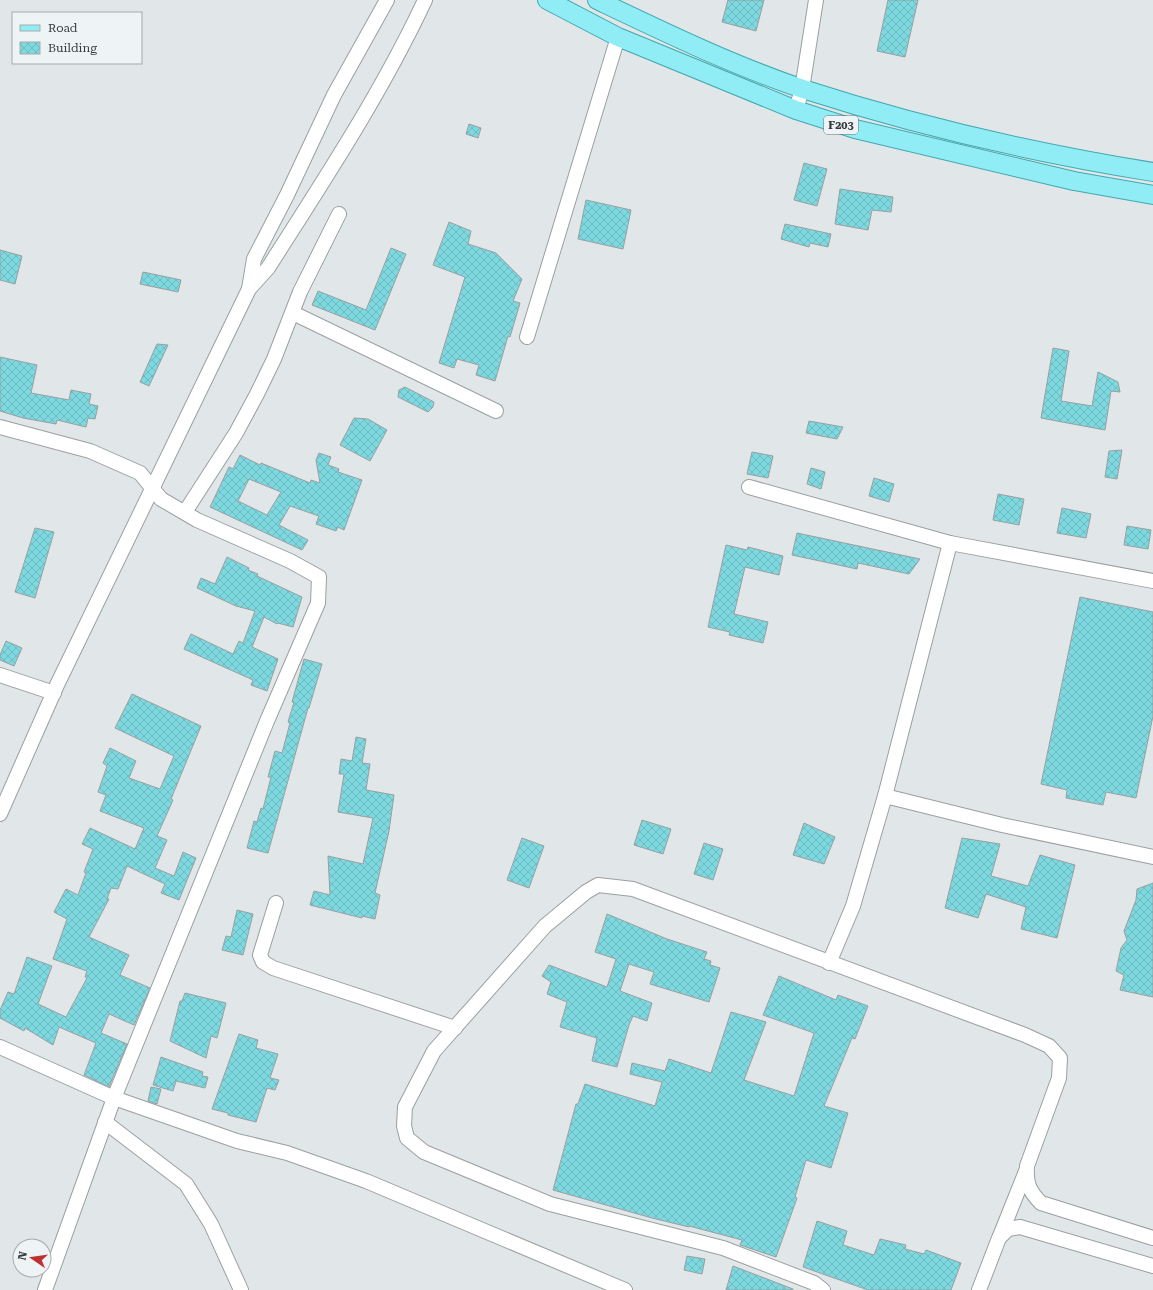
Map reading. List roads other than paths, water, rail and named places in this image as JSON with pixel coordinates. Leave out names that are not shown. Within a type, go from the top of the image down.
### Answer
[{"type":"main road","name":"F203","points":[[547,0],[618,37],[796,110],[855,129],[1074,181],[1153,195]]},
{"type":"main road","name":"F203","points":[[597,0],[694,46],[802,89],[938,128],[1070,159],[1153,172]]},
{"type":"street","points":[[0,814],[54,693],[248,290],[254,258],[288,195],[334,95],[387,0]]},
{"type":"street","points":[[248,290],[268,268],[364,116],[404,44],[425,0]]},
{"type":"street","points":[[796,110],[802,89],[816,0]]},
{"type":"street","points":[[527,337],[618,37]]},
{"type":"street","points":[[185,512],[236,434],[274,358],[315,260],[339,214]]},
{"type":"street","points":[[293,313],[496,411]]},
{"type":"street","points":[[0,427],[90,451],[140,473],[161,499],[197,520],[290,562],[319,578],[318,603],[267,721],[114,1098],[45,1290]]},
{"type":"street","points":[[749,488],[950,543],[1153,581]]},
{"type":"street","points":[[829,962],[853,906],[886,796],[950,543]]},
{"type":"street","points":[[0,675],[54,693]]},
{"type":"street","points":[[886,796],[1002,825],[1153,857]]},
{"type":"street","points":[[823,1290],[814,1283],[723,1248],[550,1204],[419,1148],[407,1138],[404,1126],[405,1107],[434,1051],[545,926],[586,892],[598,885],[633,890],[1025,1035],[1049,1046],[1060,1058],[1059,1078],[1028,1166],[979,1290]]},
{"type":"street","points":[[276,903],[260,955],[263,962],[273,968],[455,1028]]},
{"type":"street","points":[[0,1048],[114,1098],[237,1141],[287,1153],[366,1181],[625,1290]]},
{"type":"street","points":[[105,1122],[186,1184],[211,1224],[241,1290]]},
{"type":"street","points":[[1028,1166],[1026,1182],[1032,1194],[1041,1203],[1153,1238]]},
{"type":"street","points":[[999,1238],[1008,1229],[1020,1227],[1153,1266]]}]
